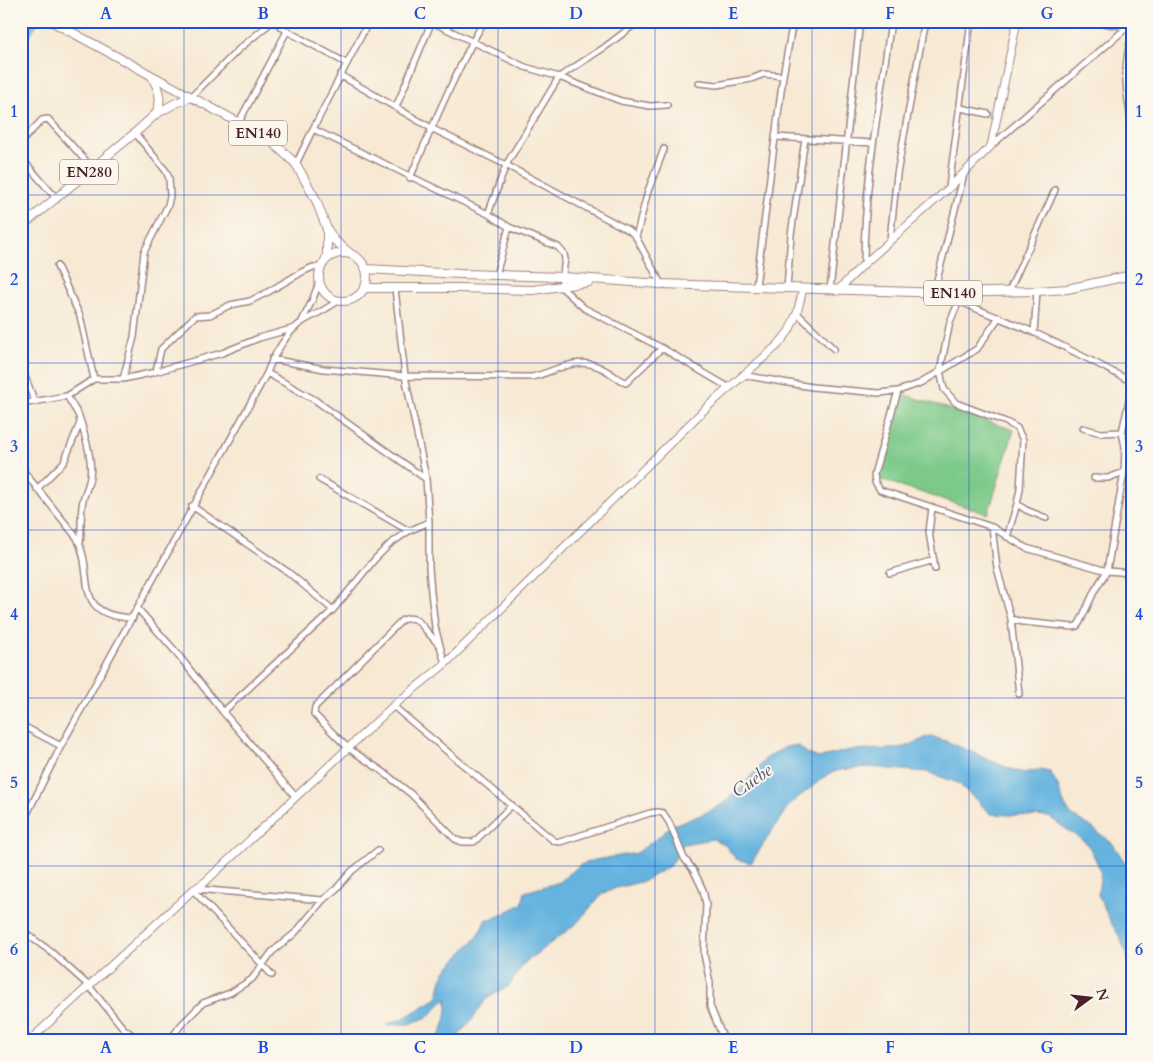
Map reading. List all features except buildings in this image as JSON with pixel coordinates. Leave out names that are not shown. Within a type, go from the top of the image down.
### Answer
[{"type":"main road","name":"EN140","points":[[51,21],[268,139],[296,164],[316,200],[327,229],[334,240],[362,262],[366,269],[563,277],[661,284],[756,286],[834,291],[945,293],[1067,289],[1132,275]]},
{"type":"main road","points":[[834,291],[949,188],[992,146],[1017,21]]},
{"type":"main road","points":[[151,76],[159,94],[159,108],[156,114]]},
{"type":"main road","name":"EN280","points":[[21,227],[156,114],[191,97]]},
{"type":"main road","name":"EN140","points":[[320,280],[326,255],[327,229]]},
{"type":"main road","points":[[323,265],[332,256],[341,253],[351,254]]},
{"type":"main road","points":[[364,288],[367,275],[366,269]]},
{"type":"main road","points":[[320,280],[326,294],[339,300]]},
{"type":"main road","name":"EN140","points":[[339,300],[354,298],[364,288],[533,290],[600,280]]},
{"type":"main road","points":[[30,1040],[393,706],[445,664],[728,387],[778,345],[788,331],[803,289]]},
{"type":"street","points":[[191,97],[239,49],[273,21],[287,31],[346,63]]},
{"type":"street","points":[[296,164],[369,21]]},
{"type":"street","points":[[410,178],[431,128],[484,21]]},
{"type":"street","points":[[488,214],[506,165],[558,76],[605,46],[639,21]]},
{"type":"street","points":[[756,286],[774,137],[794,21]]},
{"type":"street","points":[[834,291],[860,21]]},
{"type":"street","points":[[864,264],[864,233],[873,143],[891,21]]},
{"type":"street","points":[[890,240],[897,174],[925,21]]},
{"type":"street","points":[[949,188],[971,21]]},
{"type":"street","points":[[1090,21],[1130,25]]},
{"type":"street","points":[[396,107],[432,22],[525,68],[558,76],[621,101],[650,106],[667,105]]},
{"type":"street","points":[[992,146],[1130,25]]},
{"type":"street","points":[[1130,25],[1132,34]]},
{"type":"street","points":[[239,122],[287,31]]},
{"type":"street","points":[[1132,38],[1128,49],[1132,123]]},
{"type":"street","points":[[699,83],[717,85],[751,79],[764,74],[783,76]]},
{"type":"street","points":[[340,75],[431,128],[630,230],[636,236],[661,284]]},
{"type":"street","points":[[961,108],[988,114]]},
{"type":"street","points":[[21,142],[42,120],[48,119],[93,168]]},
{"type":"street","points":[[313,130],[488,214],[508,228],[558,247],[564,254],[565,259],[561,287],[584,308],[662,348],[728,387]]},
{"type":"street","points":[[123,380],[134,337],[144,252],[168,205],[170,196],[169,178],[166,171],[135,133]]},
{"type":"street","points":[[774,137],[873,143]]},
{"type":"street","points":[[787,288],[791,235],[805,139]]},
{"type":"street","points":[[636,236],[648,191],[664,149]]},
{"type":"street","points":[[21,158],[56,199]]},
{"type":"street","points":[[934,292],[964,174]]},
{"type":"street","points":[[1009,291],[1055,190]]},
{"type":"street","points":[[496,275],[508,228]]},
{"type":"street","points":[[156,371],[161,350],[195,316],[210,315],[230,305],[250,301],[302,272],[323,265]]},
{"type":"street","points":[[57,266],[80,316],[94,379]]},
{"type":"street","points":[[21,825],[61,746],[267,373],[272,359],[300,323],[312,301],[320,280]]},
{"type":"street","points":[[394,288],[405,376],[426,479],[430,584],[435,627],[445,664]]},
{"type":"street","points":[[1034,332],[1037,291]]},
{"type":"street","points":[[945,293],[959,301],[1034,332],[1132,382]]},
{"type":"street","points":[[300,323],[327,310],[339,300]]},
{"type":"street","points":[[959,301],[950,322],[940,371],[944,389],[956,403],[1017,428],[1024,440],[1020,489],[1008,536]]},
{"type":"street","points":[[796,313],[834,349]]},
{"type":"street","points":[[741,375],[879,393],[898,391],[922,383],[977,349],[999,317]]},
{"type":"street","points":[[21,404],[34,400],[67,396],[94,379],[123,380],[222,353],[259,338],[295,328]]},
{"type":"street","points":[[272,359],[324,369],[405,376],[532,378],[551,370],[588,362],[626,383],[662,348]]},
{"type":"street","points":[[267,373],[315,400],[426,479]]},
{"type":"street","points":[[21,376],[26,380],[34,400]]},
{"type":"street","points":[[1011,620],[1077,626],[1107,571],[1124,472],[1125,447],[1122,432],[1132,388]]},
{"type":"street","points":[[898,391],[874,474],[875,482],[880,490],[992,527],[1026,548],[1107,571],[1132,573]]},
{"type":"street","points":[[67,396],[80,420],[87,442],[91,469],[89,484],[83,501],[80,544],[91,600],[97,608],[110,616],[133,618]]},
{"type":"street","points":[[37,488],[64,462],[80,420]]},
{"type":"street","points":[[1082,428],[1102,432],[1122,432]]},
{"type":"street","points":[[21,468],[80,544]]},
{"type":"street","points":[[1094,478],[1108,478],[1124,472]]},
{"type":"street","points":[[319,479],[409,531]]},
{"type":"street","points":[[1016,504],[1046,518]]},
{"type":"street","points":[[192,506],[288,572],[333,610]]},
{"type":"street","points":[[932,508],[930,532],[935,568]]},
{"type":"street","points":[[223,712],[333,610],[375,558],[390,544],[409,531],[429,522]]},
{"type":"street","points":[[992,527],[997,568],[1011,620],[1019,694]]},
{"type":"street","points":[[890,573],[934,560]]},
{"type":"street","points":[[138,609],[295,796]]},
{"type":"street","points":[[440,644],[418,621],[413,618],[402,620],[315,707],[314,714],[348,748],[382,770],[456,839],[462,842],[474,842],[512,805]]},
{"type":"street","points":[[393,706],[554,841],[560,842],[650,813],[662,813],[669,822],[684,858],[694,871],[703,890],[706,904],[704,954],[710,983],[710,1006],[724,1040]]},
{"type":"street","points":[[21,725],[61,746]]},
{"type":"street","points":[[170,1040],[203,1003],[242,987],[252,980],[272,952],[295,933],[323,900],[352,871],[378,850]]},
{"type":"street","points":[[195,890],[323,900]]},
{"type":"street","points":[[195,890],[272,975]]},
{"type":"street","points":[[21,930],[50,951],[89,986],[124,1029],[140,1040]]},
{"type":"green space","points":[[903,394],[1014,430],[988,514],[876,478]]},
{"type":"water","name":"Cuebe","points":[[929,736],[941,739],[1020,772],[1025,773],[1039,770],[1050,772],[1071,815],[1090,826],[1113,844],[1132,874],[1132,982],[1129,961],[1120,937],[1098,895],[1101,871],[1088,844],[1049,817],[991,814],[958,783],[927,772],[867,767],[840,770],[828,774],[789,805],[751,863],[736,859],[725,845],[713,839],[683,844],[671,865],[644,881],[616,888],[602,894],[576,924],[524,963],[509,986],[486,999],[455,1040],[437,1040],[445,1020],[446,998],[428,1017],[409,1024],[386,1025],[404,1018],[437,998],[444,972],[478,936],[486,919],[493,919],[522,904],[525,892],[560,882],[580,865],[595,860],[637,853],[670,826],[701,815],[721,805],[741,788],[767,757],[786,747],[797,745],[808,754],[818,758],[850,750],[892,749],[908,746]]},
{"type":"waterway","points":[[21,36],[27,31],[33,21]]}]
